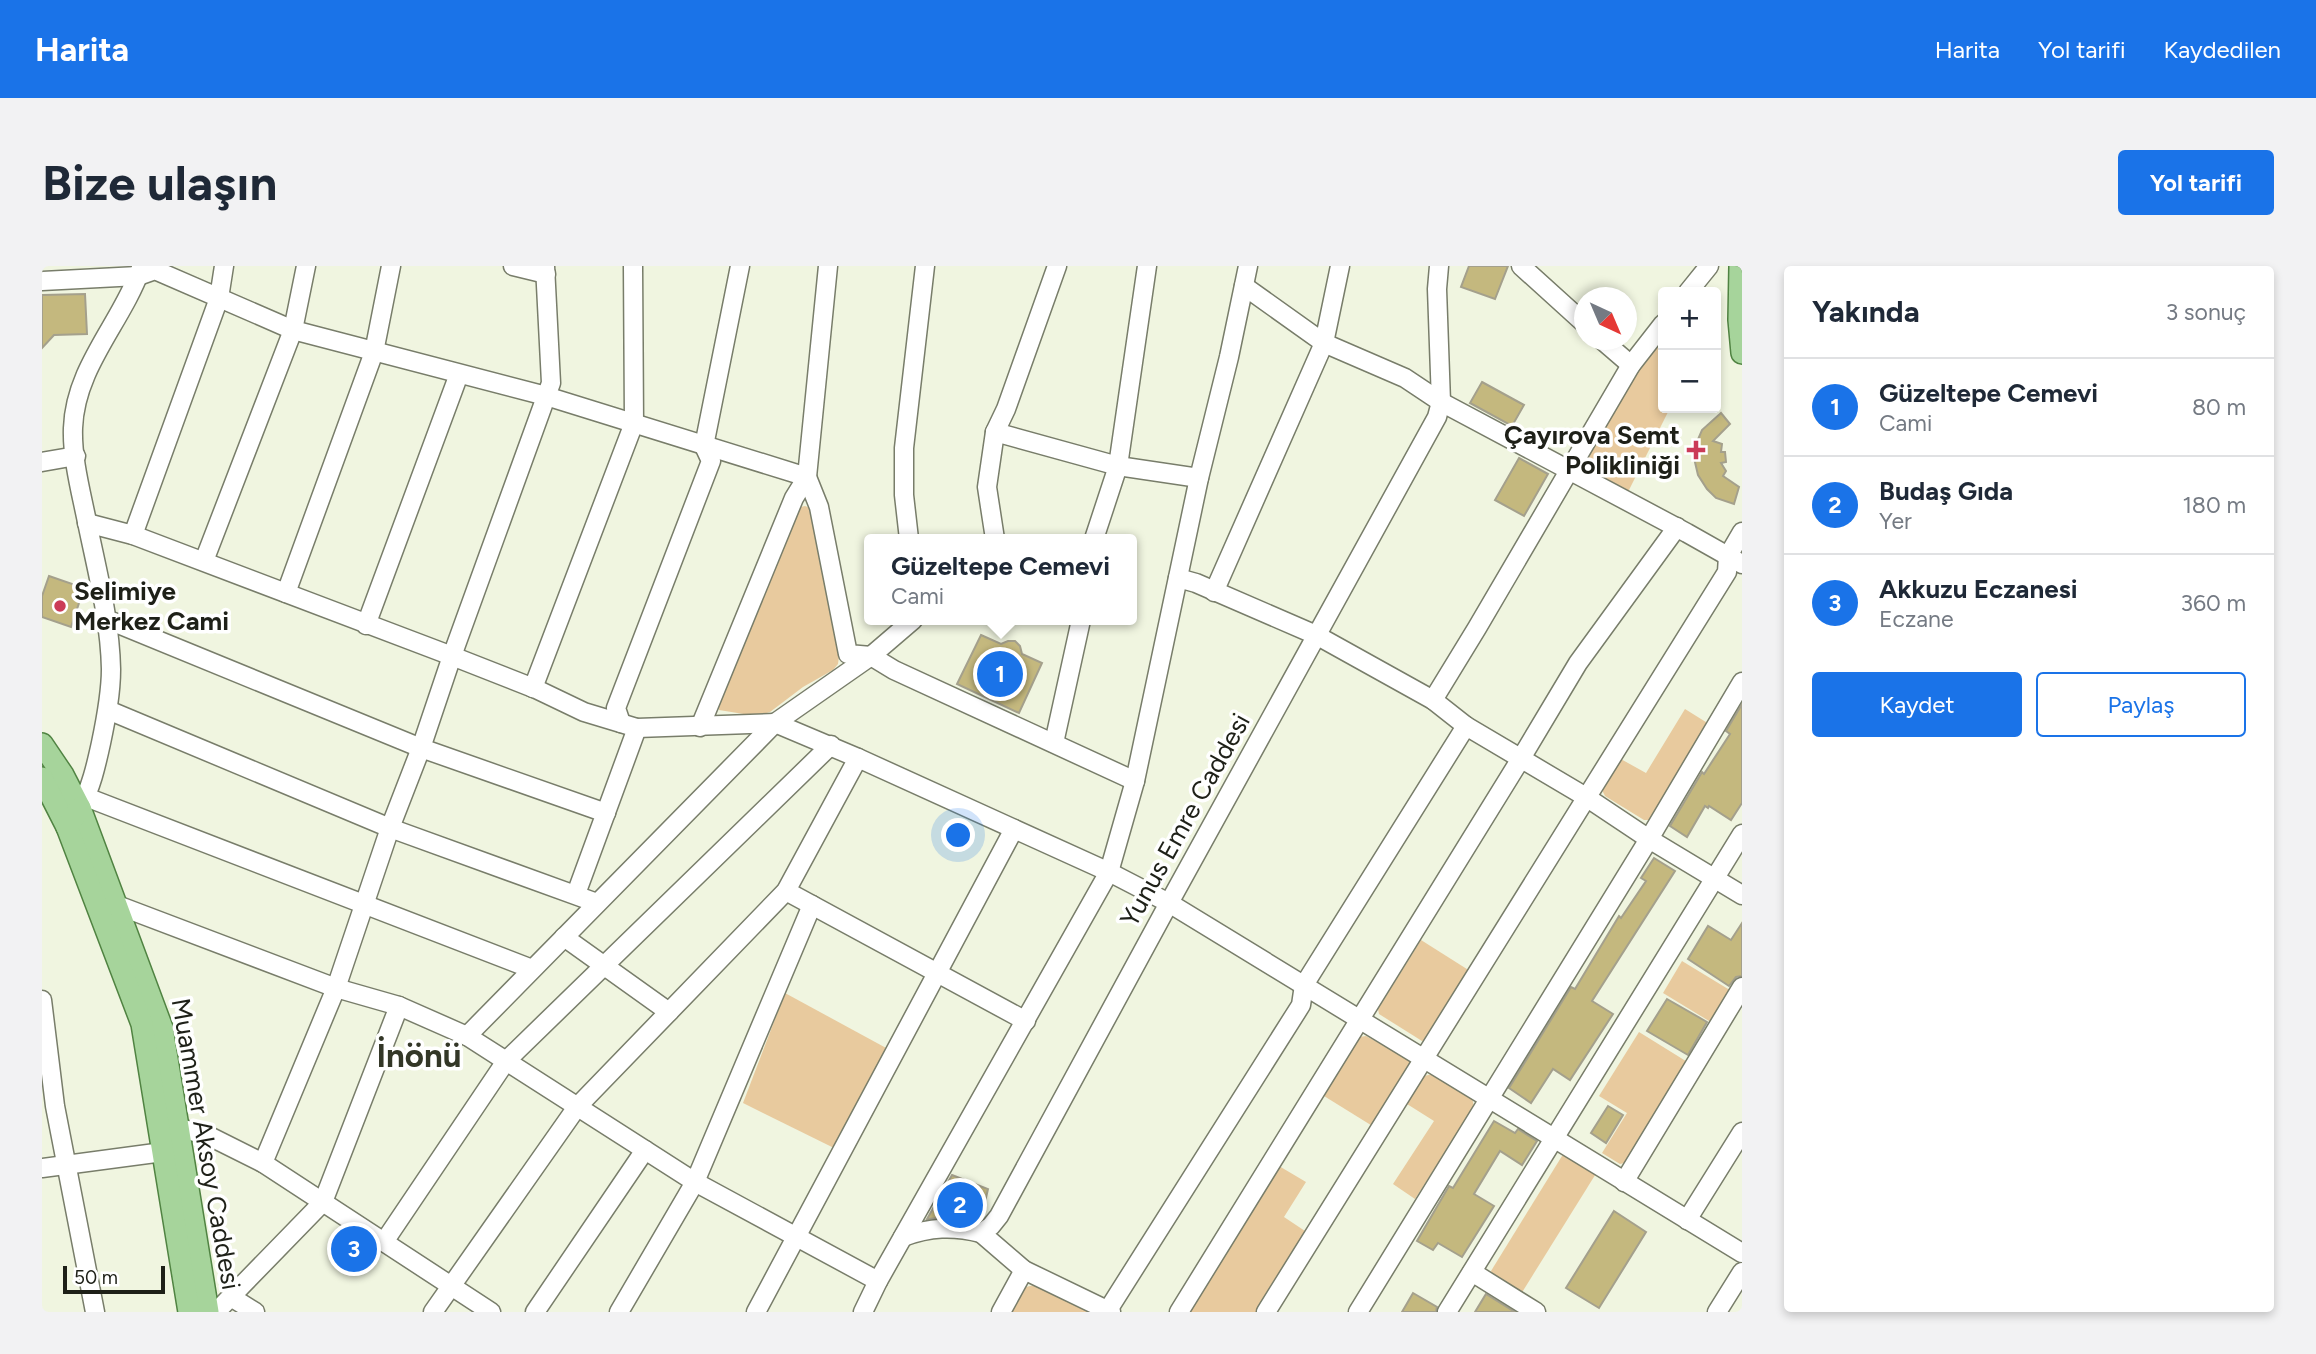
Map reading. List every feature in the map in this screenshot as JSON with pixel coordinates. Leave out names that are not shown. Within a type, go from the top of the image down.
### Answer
[{"type":"main road","points":[[1741,266],[1742,353]]},
{"type":"main road","name":"Muammer Aksoy Caddesi","points":[[42,744],[83,802],[117,905],[159,1017],[208,1312]]},
{"type":"main road","points":[[42,778],[48,803],[67,827],[142,1024],[189,1312]]},
{"type":"main road","points":[[67,827],[83,802]]},
{"type":"street","points":[[132,535],[219,298],[224,266]]},
{"type":"street","points":[[204,561],[293,330],[306,266]]},
{"type":"street","points":[[286,593],[374,352],[391,266]]},
{"type":"street","points":[[263,1163],[336,988],[390,828],[551,383],[545,270],[513,266]]},
{"type":"street","points":[[533,688],[634,423],[633,266]]},
{"type":"street","points":[[629,726],[616,708],[711,461],[704,446],[740,266]]},
{"type":"street","points":[[828,266],[807,477],[818,507],[848,654],[871,656],[894,670],[1135,780]]},
{"type":"street","points":[[908,534],[904,495],[904,448],[925,266]]},
{"type":"street","points":[[994,534],[987,487],[995,432],[1006,409],[1057,266]]},
{"type":"street","points":[[1096,534],[1118,466],[1147,266]]},
{"type":"street","points":[[863,1312],[878,1280],[1109,872],[1135,780],[1199,478],[1248,266]]},
{"type":"street","points":[[1214,592],[1324,343],[1340,266]]},
{"type":"street","name":"Yunus Emre Caddesi","points":[[981,1233],[991,1226],[1003,1209],[1169,902],[1429,433],[1441,402],[1437,289],[1439,266]]},
{"type":"street","points":[[1521,266],[1574,314]]},
{"type":"street","points":[[1692,287],[1709,266]]},
{"type":"street","points":[[42,281],[155,270],[293,330],[546,396],[807,477]]},
{"type":"street","points":[[140,271],[92,361],[75,407],[75,456],[106,619],[111,672],[108,710],[96,766],[83,802],[533,969]]},
{"type":"street","points":[[1244,286],[1324,343],[1405,378],[1441,402],[1735,560]]},
{"type":"street","points":[[1433,700],[1478,628],[1631,365],[1658,330]]},
{"type":"street","points":[[1614,350],[1631,365]]},
{"type":"street","points":[[366,625],[459,374]]},
{"type":"street","points":[[995,432],[1118,466],[1199,478]]},
{"type":"street","points":[[42,462],[75,456]]},
{"type":"street","points":[[700,727],[794,498],[807,477]]},
{"type":"street","points":[[87,523],[132,535],[204,561],[533,688],[584,712],[629,726],[700,727],[775,723],[831,745],[1169,902],[1742,1253]]},
{"type":"street","points":[[1180,1312],[1578,663],[1677,527]]},
{"type":"street","points":[[1266,1312],[1735,560],[1742,532]]},
{"type":"street","points":[[1178,578],[1196,583],[1316,635],[1433,700],[1466,726],[1586,797],[1742,895]]},
{"type":"street","points":[[106,619],[421,748],[606,813]]},
{"type":"street","points":[[467,1035],[775,723],[871,656],[907,625]]},
{"type":"street","points":[[1054,743],[1079,625]]},
{"type":"street","points":[[1358,1312],[1649,839],[1742,682]]},
{"type":"street","points":[[108,710],[390,828],[597,903]]},
{"type":"street","points":[[576,894],[606,813],[629,726]]},
{"type":"street","points":[[903,1237],[936,1228],[981,1233],[1024,1270],[1110,1311],[1301,1005],[1304,985],[1466,726]]},
{"type":"street","points":[[384,1242],[506,1060],[831,745]]},
{"type":"street","points":[[433,1312],[577,1107],[786,891],[858,758]]},
{"type":"street","points":[[756,1312],[1014,829]]},
{"type":"street","points":[[1447,1312],[1742,834]]},
{"type":"street","points":[[786,891],[1026,1021]]},
{"type":"street","points":[[117,905],[336,988],[400,1006],[467,1035],[695,1182],[878,1280]]},
{"type":"street","points":[[619,1312],[695,1182],[812,905]]},
{"type":"street","points":[[564,937],[669,1012]]},
{"type":"street","points":[[1624,1182],[1742,988]]},
{"type":"street","points":[[42,1000],[55,1106],[95,1312]]},
{"type":"street","points":[[216,1312],[323,1202],[400,1006]]},
{"type":"street","points":[[178,1128],[207,1135],[263,1163],[491,1312]]},
{"type":"street","points":[[1687,1220],[1742,1132]]},
{"type":"street","points":[[535,1312],[645,1150]]},
{"type":"street","points":[[42,1168],[163,1152]]},
{"type":"street","points":[[1001,1312],[1024,1270]]},
{"type":"street","points":[[1472,1272],[1536,1312]]},
{"type":"street","points":[[1717,1312],[1742,1272]]},
{"type":"street","points":[[231,1297],[255,1312]]},
{"type":"shaded area","points":[[1658,345],[1658,413],[1668,413],[1628,492],[1588,469],[1587,457],[1645,359]]},
{"type":"shaded area","points":[[796,508],[810,508],[814,516],[839,656],[838,664],[770,712],[756,716],[719,710],[717,703]]},
{"type":"shaded area","points":[[1685,709],[1709,724],[1651,820],[1644,820],[1605,796],[1601,788],[1619,758],[1646,773]]},
{"type":"shaded area","points":[[1421,940],[1470,971],[1429,1039],[1422,1041],[1379,1014],[1378,1009]]},
{"type":"shaded area","points":[[1682,961],[1733,992],[1714,1024],[1663,993]]},
{"type":"shaded area","points":[[785,993],[888,1049],[836,1149],[743,1103]]},
{"type":"shaded area","points":[[1639,1032],[1689,1063],[1629,1162],[1620,1164],[1602,1153],[1627,1113],[1599,1096]]},
{"type":"shaded area","points":[[1366,1036],[1410,1060],[1411,1067],[1374,1127],[1324,1096],[1359,1037]]},
{"type":"shaded area","points":[[1433,1074],[1472,1097],[1474,1107],[1415,1199],[1393,1184],[1434,1121],[1407,1104],[1424,1076]]},
{"type":"shaded area","points":[[1567,1153],[1597,1172],[1521,1294],[1493,1276],[1491,1271],[1562,1156]]},
{"type":"shaded area","points":[[1279,1166],[1306,1182],[1284,1217],[1308,1233],[1259,1312],[1189,1312]]},
{"type":"shaded area","points":[[1038,1284],[1089,1312],[1012,1312],[1026,1287]]},
{"type":"building","points":[[1469,266],[1508,266],[1495,299],[1461,287]]},
{"type":"building","points":[[85,294],[87,334],[54,335],[42,348],[42,295]]},
{"type":"building","points":[[1482,382],[1524,405],[1512,426],[1470,403]]},
{"type":"building","points":[[1721,413],[1730,424],[1713,441],[1722,444],[1721,452],[1725,452],[1726,462],[1721,463],[1726,471],[1723,476],[1739,487],[1734,504],[1716,498],[1698,475],[1694,458],[1702,430]]},
{"type":"building","points":[[1519,458],[1548,474],[1524,516],[1495,500]]},
{"type":"building","name":"Selimiye Merkez Cami","points":[[49,576],[84,588],[71,627],[42,617],[42,596]]},
{"type":"building","points":[[981,635],[1001,644],[1015,641],[1022,654],[1042,663],[1019,713],[957,684]]},
{"type":"building","points":[[1742,704],[1742,803],[1731,820],[1705,806],[1687,837],[1670,826],[1702,772],[1704,774],[1730,734],[1726,731]]},
{"type":"building","points":[[1654,858],[1675,871],[1592,1001],[1613,1014],[1570,1080],[1553,1069],[1531,1103],[1509,1088],[1571,987],[1575,989],[1619,916],[1621,918],[1646,881],[1641,878]]},
{"type":"building","points":[[1742,923],[1742,976],[1736,977],[1729,986],[1688,959],[1708,926],[1731,940]]},
{"type":"building","points":[[1667,999],[1707,1022],[1688,1055],[1647,1031]]},
{"type":"building","points":[[1608,1106],[1623,1115],[1606,1143],[1591,1133]]},
{"type":"building","points":[[1494,1121],[1515,1133],[1518,1129],[1537,1141],[1522,1165],[1500,1151],[1474,1194],[1494,1206],[1462,1257],[1438,1243],[1433,1250],[1417,1241],[1449,1186],[1453,1188]]},
{"type":"building","points":[[952,1175],[988,1189],[979,1221],[952,1217],[927,1219]]},
{"type":"building","points":[[1614,1211],[1646,1232],[1599,1308],[1566,1288]]},
{"type":"building","points":[[1413,1293],[1437,1307],[1436,1312],[1402,1312]]},
{"type":"building","points":[[1486,1294],[1515,1312],[1475,1312]]},
{"type":"place","name":"Çayırova Semt Polikliniği","points":[[1696,450]]},
{"type":"place","name":"Selimiye Merkez Cami","points":[[60,606]]},
{"type":"place","name":"Güzeltepe Cemevi","points":[[1000,674]]},
{"type":"place","name":"Budaş Gıda","points":[[960,1205]]},
{"type":"place","name":"Akkuzu Eczanesi","points":[[354,1249]]},
{"type":"district","name":"İnönü","points":[[419,1055]]}]
